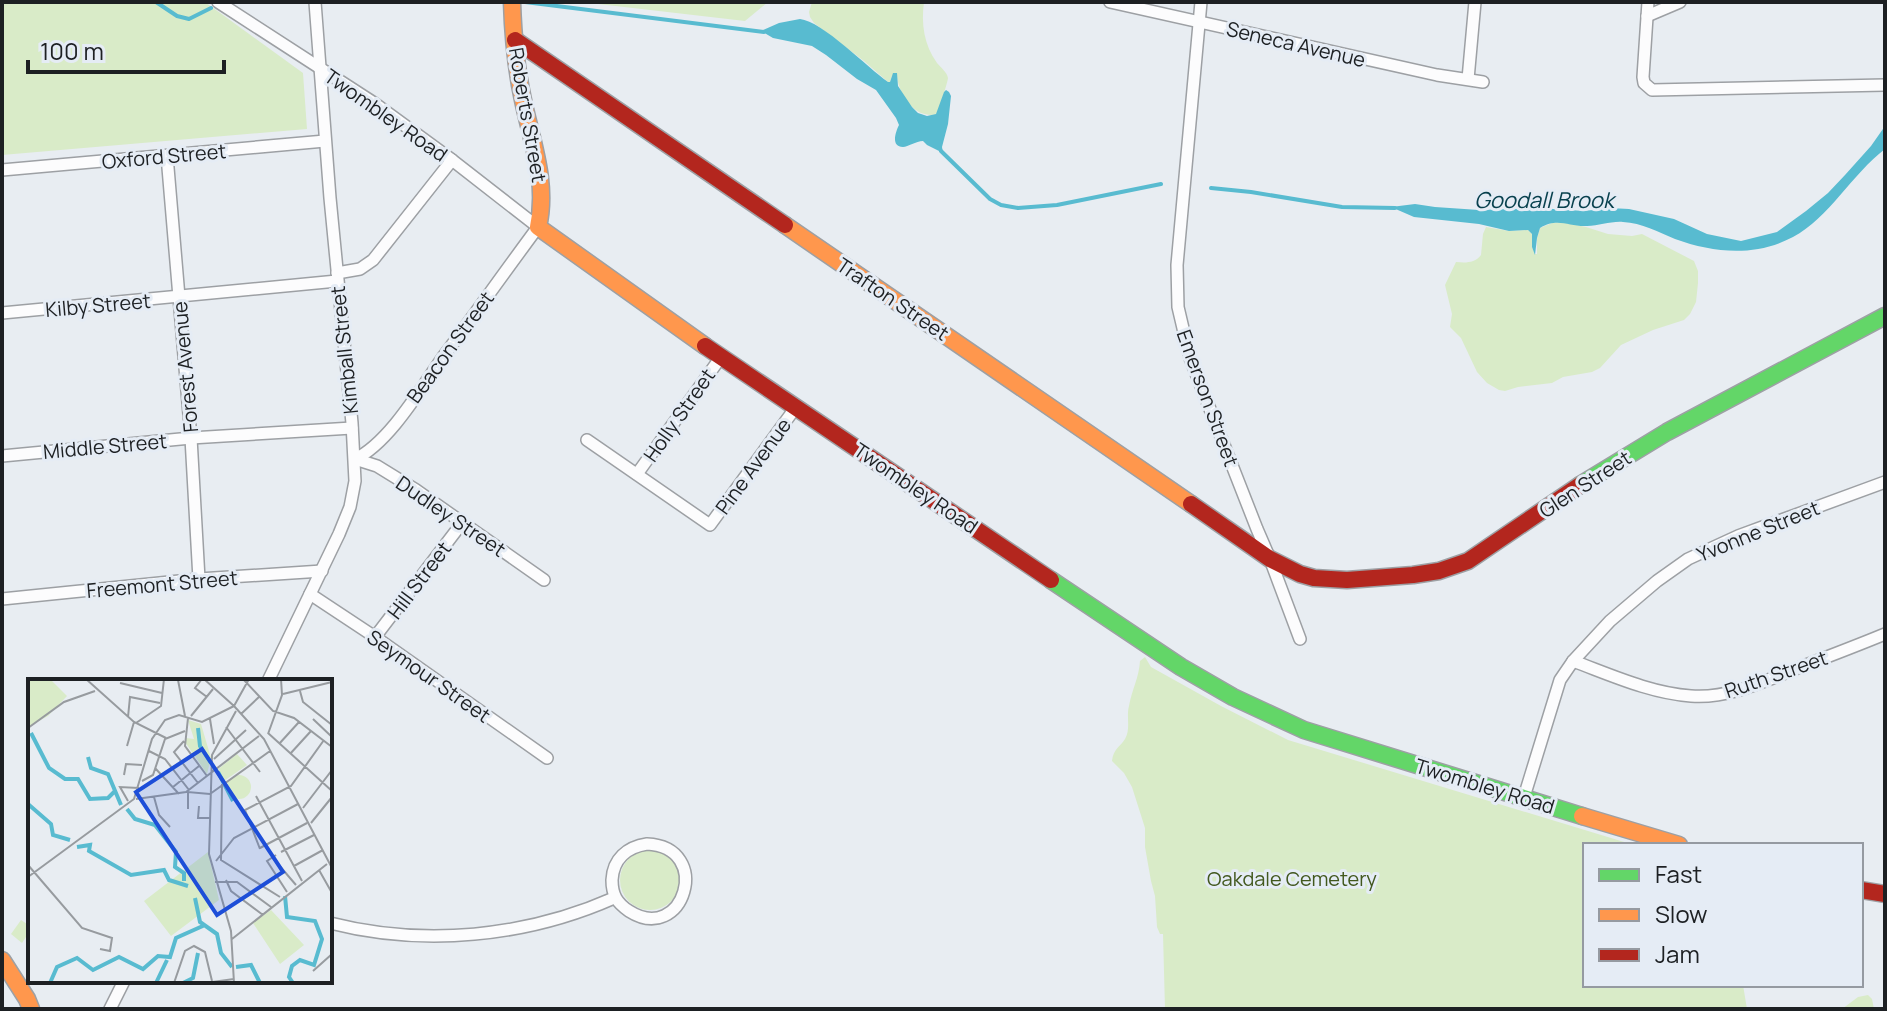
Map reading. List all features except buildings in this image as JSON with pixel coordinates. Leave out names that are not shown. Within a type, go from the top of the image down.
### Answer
[{"type":"main road","name":"Roberts Street","points":[[512,7],[523,100],[542,188],[538,227]]},
{"type":"main road","name":"Trafton Street","points":[[515,40],[1270,559]]},
{"type":"main road","name":"Twombley Road","points":[[538,227],[721,357],[1181,667],[1233,697],[1304,730],[1673,843]]},
{"type":"main road","name":"Glen Street","points":[[1270,559],[1314,578],[1347,580],[1413,575],[1459,564],[1479,554],[1599,472],[1667,432],[1885,316]]},
{"type":"main road","points":[[1863,890],[1885,894]]},
{"type":"main road","points":[[2,960],[31,1009]]},
{"type":"street","name":"Twombley Road","points":[[218,2],[374,103],[538,227]]},
{"type":"street","name":"Kimball Street","points":[[269,679],[350,507],[355,481],[315,2]]},
{"type":"street","name":"Seneca Avenue","points":[[1110,2],[1421,72],[1483,82]]},
{"type":"street","name":"Emerson Street","points":[[1201,2],[1177,265],[1178,307],[1190,358],[1300,639]]},
{"type":"street","points":[[1468,79],[1475,2]]},
{"type":"street","points":[[1648,2],[1643,71],[1647,88],[1660,91],[1885,85]]},
{"type":"street","points":[[1647,16],[1680,2]]},
{"type":"street","name":"Oxford Street","points":[[2,170],[325,141]]},
{"type":"street","name":"Forest Avenue","points":[[167,156],[191,438],[199,579]]},
{"type":"street","name":"Kilby Street","points":[[2,313],[180,297],[337,277],[360,269],[373,260],[452,160]]},
{"type":"street","name":"Beacon Street","points":[[355,459],[377,445],[538,227]]},
{"type":"street","name":"Holly Street","points":[[637,474],[721,357]]},
{"type":"street","name":"Pine Avenue","points":[[637,474],[710,525],[796,407]]},
{"type":"street","name":"Middle Street","points":[[2,456],[191,438],[352,428]]},
{"type":"street","points":[[587,440],[637,474]]},
{"type":"street","name":"Dudley Street","points":[[355,459],[377,466],[416,490],[544,580]]},
{"type":"street","name":"Yvonne Street","points":[[1524,797],[1557,688],[1573,661],[1617,615],[1688,559],[1738,536],[1885,482]]},
{"type":"street","name":"Hill Street","points":[[375,637],[462,523]]},
{"type":"street","name":"Freemont Street","points":[[2,599],[199,579],[322,571]]},
{"type":"street","name":"Seymour Street","points":[[310,594],[547,758]]},
{"type":"street","name":"Ruth Street","points":[[1573,661],[1655,690],[1711,696],[1760,683],[1885,634]]},
{"type":"street","points":[[654,844],[668,849],[679,859],[686,872],[684,894],[677,907],[665,916],[650,918],[637,915],[614,898],[616,863],[626,852],[639,845],[654,844]]},
{"type":"street","points":[[332,923],[379,933],[477,934],[539,924],[614,898]]},
{"type":"street","points":[[110,1009],[123,983]]},
{"type":"green space","points":[[2,2],[205,2],[303,73],[307,129],[2,155]]},
{"type":"green space","points":[[581,2],[768,2],[745,21]]},
{"type":"green space","points":[[812,2],[924,2],[926,42],[948,78],[937,114],[929,115],[915,109],[904,97],[897,75],[888,82],[814,23],[809,12]]},
{"type":"green space","points":[[1562,222],[1608,234],[1642,234],[1694,261],[1698,271],[1696,302],[1684,320],[1621,345],[1600,368],[1592,372],[1563,377],[1552,383],[1499,390],[1477,372],[1461,338],[1450,327],[1452,314],[1445,285],[1456,262],[1470,262],[1481,255],[1486,227],[1528,230],[1537,254],[1540,228]]},
{"type":"green space","name":"Oakdale Cemetery","points":[[1145,657],[1151,667],[1288,740],[1627,843],[1583,843],[1583,987],[1743,987],[1747,1009],[1165,1009],[1163,934],[1157,927],[1145,828],[1132,787],[1112,761],[1127,735],[1128,710],[1140,661]]},
{"type":"green space","points":[[650,850],[671,859],[680,880],[671,901],[650,910],[629,901],[620,880],[629,859]]},
{"type":"green space","points":[[21,920],[28,925],[28,934],[22,943],[11,934]]},
{"type":"green space","points":[[1868,995],[1874,1009],[1842,1009],[1858,997]]},
{"type":"water","points":[[800,19],[832,36],[888,82],[893,73],[897,73],[898,86],[918,113],[927,116],[936,114],[944,92],[949,92],[943,153],[923,141],[905,147],[896,144],[899,125],[876,90],[812,46],[773,38],[761,31]]},
{"type":"water","points":[[1885,126],[1885,149],[1818,219],[1793,237],[1764,248],[1719,250],[1630,223],[1581,226],[1558,223],[1540,228],[1535,255],[1532,234],[1528,230],[1509,231],[1479,224],[1414,217],[1391,207],[1415,204],[1479,210],[1629,209],[1674,219],[1707,234],[1741,241],[1777,232],[1806,211],[1845,175]]},
{"type":"waterway","name":"Goodall Brook","points":[[156,2],[177,16],[189,19],[211,8]]},
{"type":"waterway","name":"Goodall Brook","points":[[525,2],[764,32]]},
{"type":"waterway","name":"Goodall Brook","points":[[941,151],[990,199],[1018,208],[1057,205],[1161,184]]},
{"type":"waterway","name":"Goodall Brook","points":[[1211,188],[1342,207],[1395,208]]},
{"type":"traffic: fast","points":[[1580,485],[1667,432],[1885,316]]},
{"type":"traffic: fast","points":[[1051,580],[1181,667],[1233,697],[1304,730],[1582,816]]},
{"type":"traffic: slow","points":[[512,2],[518,76],[540,179],[538,227],[705,346]]},
{"type":"traffic: slow","points":[[785,225],[1191,504]]},
{"type":"traffic: slow","points":[[1582,816],[1672,843]]},
{"type":"traffic: slow","points":[[2,960],[31,1009]]},
{"type":"traffic: jam","points":[[515,40],[785,225]]},
{"type":"traffic: jam","points":[[705,346],[1051,580]]},
{"type":"traffic: jam","points":[[1191,504],[1270,559],[1300,574],[1347,580],[1439,571],[1468,561],[1580,485]]},
{"type":"traffic: jam","points":[[1863,890],[1885,894]]}]
